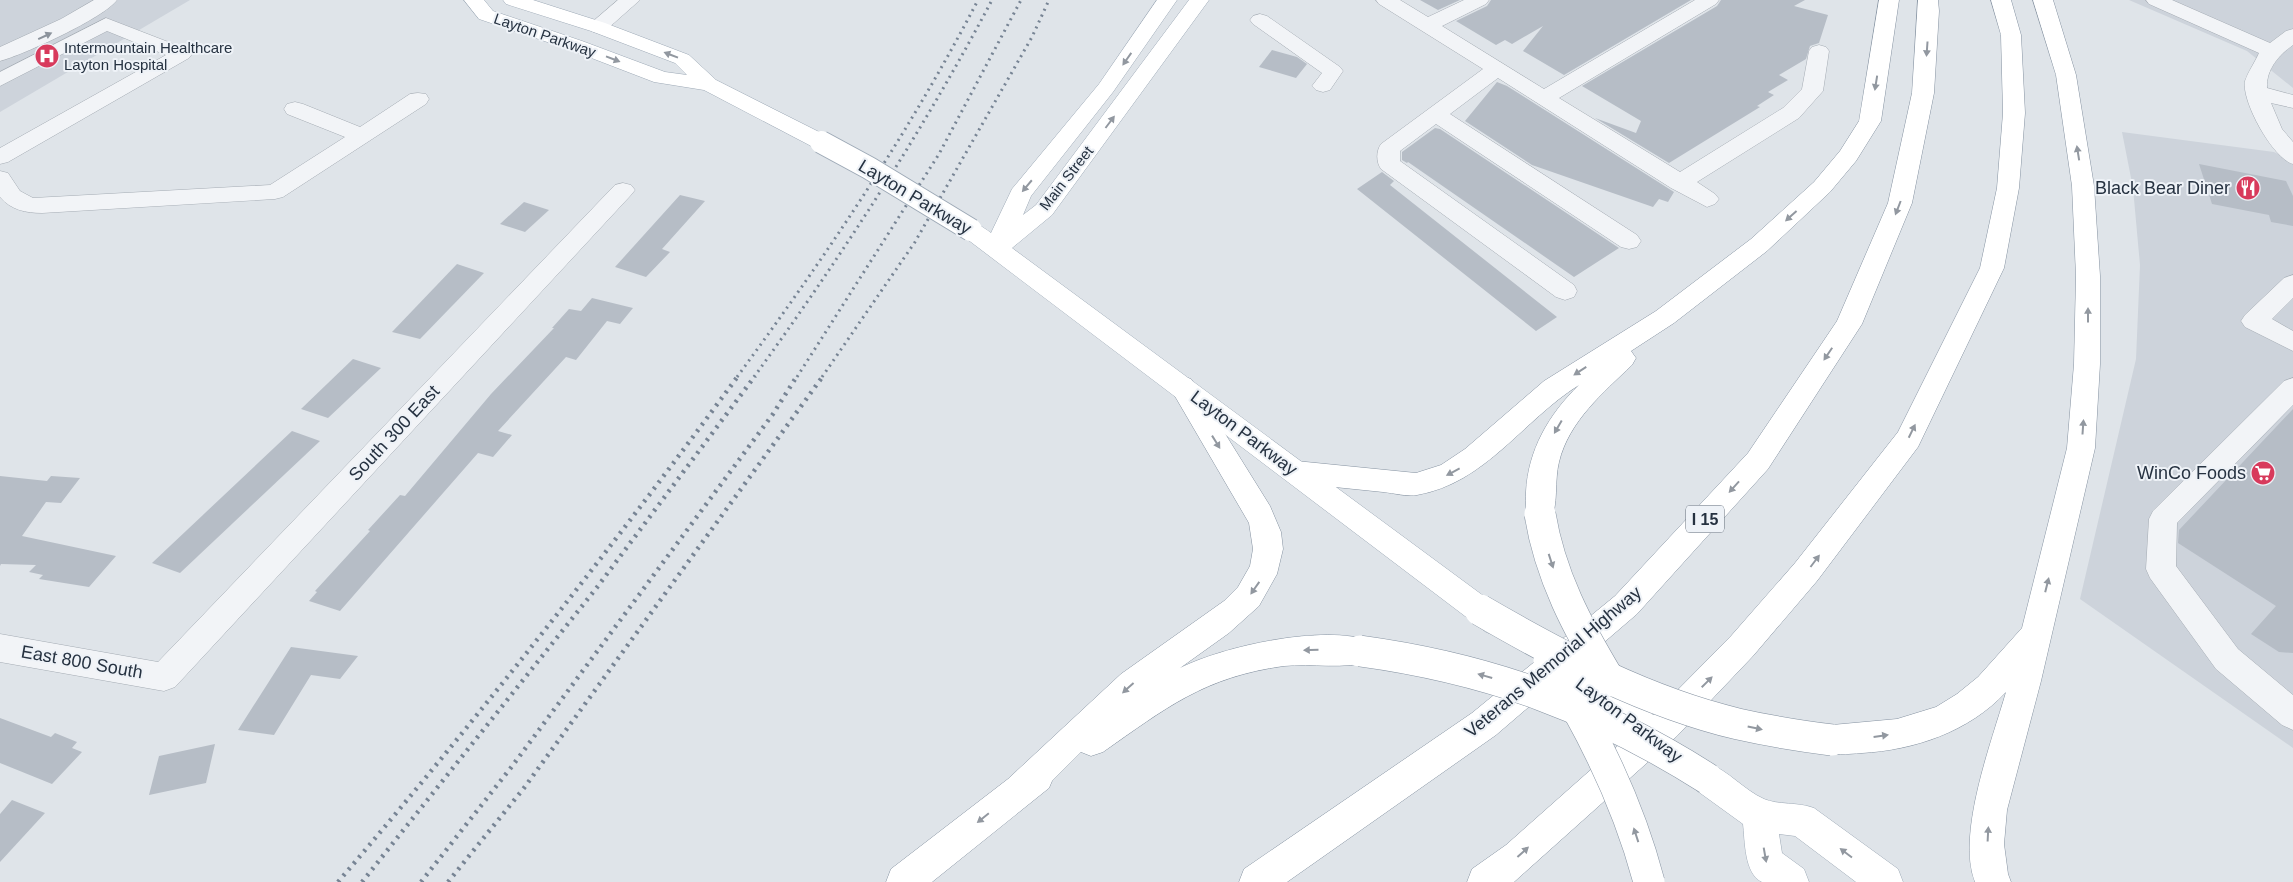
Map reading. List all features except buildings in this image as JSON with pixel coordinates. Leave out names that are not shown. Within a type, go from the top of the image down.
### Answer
[{"type":"main road","name":"Layton Parkway","points":[[474,0],[486,15],[575,45],[660,78],[709,84]]},
{"type":"main road","name":"Layton Parkway","points":[[513,0],[598,27],[682,59],[709,84],[869,168],[971,230],[1758,816]]},
{"type":"main road","name":"Main Street","points":[[996,248],[1020,194],[1106,88],[1168,0]]},
{"type":"main road","name":"Main Street","points":[[996,248],[1044,210],[1199,0]]},
{"type":"main road","points":[[1296,472],[1416,484],[1450,474],[1475,457],[1553,388],[1665,317],[1759,245],[1822,187],[1848,156],[1870,121],[1889,0]]},
{"type":"main road","name":"Veterans Memorial Highway","points":[[1257,882],[1484,724],[1626,605],[1758,461],[1849,324],[1900,203],[1923,93],[1928,0]]},
{"type":"main road","points":[[1485,882],[1518,857],[1665,725],[1742,646],[1806,572],[1908,439],[1992,268],[2008,188],[2014,112],[2011,35],[2002,0]]},
{"type":"main road","points":[[1993,882],[1990,875],[1987,844],[1990,810],[2025,681],[2081,448],[2087,354],[2088,276],[2084,186],[2066,76],[2042,0]]},
{"type":"main road","points":[[1648,734],[1610,681],[1579,628],[1558,581],[1545,541],[1540,514],[1544,462],[1558,425],[1569,410],[1665,317]]},
{"type":"main road","points":[[904,882],[1021,788],[1133,683],[1244,600],[1259,583],[1266,565],[1268,537],[1260,514],[1182,386]]},
{"type":"main road","points":[[1480,610],[1566,660],[1649,698],[1716,719],[1792,735],[1832,740],[1875,737],[1912,730],[1935,724],[1958,713],[1992,686],[2035,633]]},
{"type":"main road","points":[[1021,788],[1163,693],[1208,670],[1236,660],[1281,652],[1322,650],[1360,651],[1399,656],[1463,670],[1528,690],[1580,710],[1655,746],[1708,779]]},
{"type":"main road","points":[[1549,661],[1580,710],[1602,751],[1629,813],[1648,882]]},
{"type":"main road","points":[[1791,882],[1766,863],[1758,816],[1802,820],[1885,882]]},
{"type":"street","points":[[0,39],[49,16],[76,0]]},
{"type":"street","points":[[0,55],[53,32],[87,14],[107,0]]},
{"type":"street","points":[[598,27],[630,0]]},
{"type":"street","points":[[1386,0],[1707,199]]},
{"type":"street","points":[[1428,25],[1478,0]]},
{"type":"street","points":[[1544,98],[1709,0]]},
{"type":"street","points":[[2156,0],[2271,51]]},
{"type":"street","points":[[1260,20],[1334,71],[1323,86]]},
{"type":"street","points":[[0,80],[106,24],[182,54],[0,157]]},
{"type":"street","points":[[2293,35],[2271,51],[2256,80],[2256,92],[2272,131],[2293,157]]},
{"type":"street","points":[[1680,183],[1791,113],[1812,91],[1818,51]]},
{"type":"street","points":[[1498,68],[1389,149],[1389,164],[1565,291]]},
{"type":"street","points":[[2256,92],[2293,102]]},
{"type":"street","points":[[0,178],[8,195],[17,202],[31,205],[275,192],[418,99]]},
{"type":"street","points":[[294,109],[361,135]]},
{"type":"street","points":[[1437,115],[1629,241]]},
{"type":"street","name":"South 300 East","points":[[164,677],[623,190]]},
{"type":"street","points":[[2293,284],[2254,321],[2293,342]]},
{"type":"street","points":[[2293,388],[2163,519],[2161,569],[2227,659],[2293,714]]},
{"type":"street","name":"East 800 South","points":[[0,648],[164,677]]},
{"type":"shaded area","name":"Intermountain Healthcare Layton Hospital","points":[[0,0],[190,0],[0,112]]},
{"type":"shaded area","points":[[2129,0],[2293,0],[2293,88],[2247,51]]},
{"type":"shaded area","points":[[2122,132],[2274,152],[2293,161],[2293,748],[2080,599],[2136,359],[2140,265],[2133,188]]},
{"type":"railway","points":[[737,377],[803,286],[865,193],[924,98],[978,0]]},
{"type":"railway","points":[[754,377],[880,193],[966,49],[992,0]]},
{"type":"railway","points":[[797,377],[939,154],[1021,0]]},
{"type":"railway","points":[[822,377],[915,242],[1032,37],[1049,0]]},
{"type":"railway","points":[[338,882],[442,758],[543,632],[642,505],[738,376]]},
{"type":"railway","points":[[362,882],[598,586],[755,376]]},
{"type":"railway","points":[[421,882],[513,765],[773,414],[797,376]]},
{"type":"railway","points":[[448,882],[524,788],[823,376]]},
{"type":"place","name":"Intermountain Healthcare Layton Hospital","points":[[47,56]]},
{"type":"place","name":"Black Bear Diner","points":[[2248,188]]},
{"type":"place","name":"WinCo Foods","points":[[2263,473]]}]
